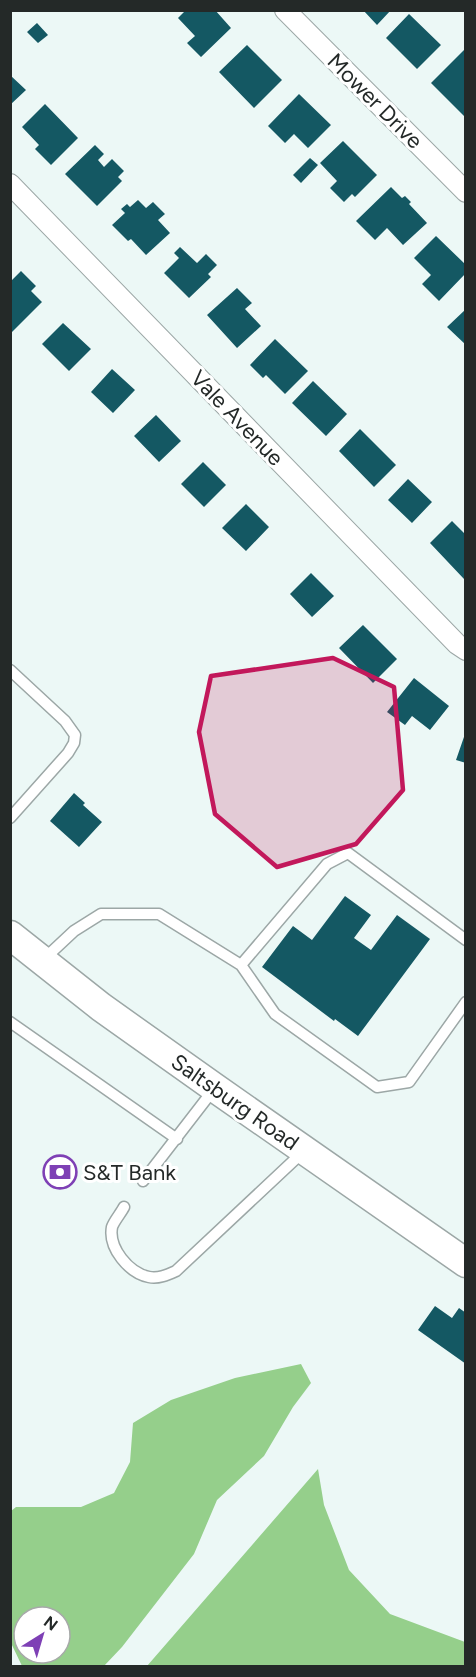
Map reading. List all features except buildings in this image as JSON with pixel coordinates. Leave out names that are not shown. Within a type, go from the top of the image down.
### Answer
[{"type":"main road","name":"Saltsburg Road","points":[[10,935],[101,1007],[465,1263]]},
{"type":"street","name":"Mower Drive","points":[[285,10],[465,192]]},
{"type":"street","name":"Vale Avenue","points":[[10,184],[465,650]]},
{"type":"lane","points":[[10,670],[65,721],[75,735],[74,743],[68,753],[10,818]]},
{"type":"lane","points":[[241,965],[327,864],[348,853],[465,940]]},
{"type":"lane","points":[[42,960],[74,931],[100,914],[159,914],[241,965],[275,1014],[377,1088],[409,1082],[465,1002]]},
{"type":"lane","points":[[10,1022],[177,1139]]},
{"type":"lane","points":[[143,1181],[215,1088]]},
{"type":"lane","points":[[124,1207],[112,1227],[114,1242],[123,1262],[139,1274],[150,1278],[162,1277],[176,1271],[304,1151]]},
{"type":"highlighted area","points":[[333,658],[394,687],[403,790],[356,844],[277,867],[215,814],[199,732],[211,676]]},
{"type":"green space","points":[[301,1364],[311,1383],[293,1407],[264,1456],[217,1500],[194,1554],[122,1647],[104,1666],[22,1666],[72,1665],[72,1605],[12,1605],[12,1645],[11,1511],[16,1507],[81,1507],[114,1493],[130,1462],[133,1423],[171,1400],[235,1378]]},
{"type":"green space","points":[[318,1469],[324,1505],[349,1570],[390,1614],[465,1642],[465,1666],[147,1666]]},
{"type":"place","name":"S&T Bank","points":[[60,1172]]}]
